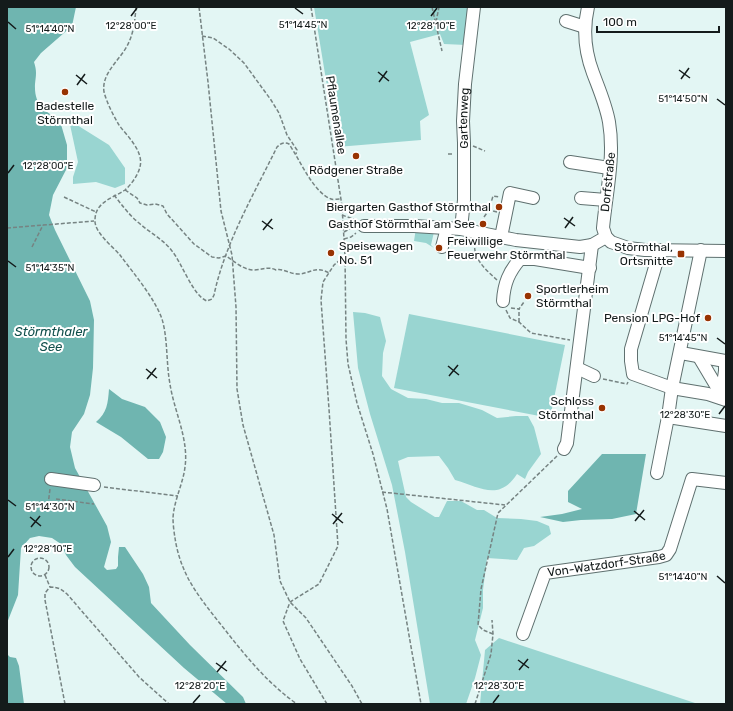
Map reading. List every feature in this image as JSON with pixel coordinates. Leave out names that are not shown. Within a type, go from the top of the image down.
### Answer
[{"type":"street","name":"Gartenweg","points":[[461,229],[464,200],[463,114],[474,7]]},
{"type":"street","name":"Dorfstraße","points":[[588,7],[586,48],[592,72],[601,94],[609,121],[611,143],[603,228],[606,237]]},
{"type":"street","points":[[566,21],[586,27]]},
{"type":"street","points":[[570,162],[609,168]]},
{"type":"street","points":[[501,237],[510,193],[533,198]]},
{"type":"street","points":[[581,198],[606,200]]},
{"type":"street","points":[[364,226],[414,226],[461,229],[501,237],[580,247],[592,245],[606,237],[611,242],[624,247],[658,250],[726,251]]},
{"type":"street","points":[[442,247],[447,228]]},
{"type":"street","points":[[564,449],[567,443],[592,245]]},
{"type":"street","points":[[658,250],[658,257],[631,349],[633,374],[672,388],[723,397]]},
{"type":"street","points":[[657,473],[672,388],[681,353],[701,250]]},
{"type":"street","points":[[503,301],[505,285],[510,270],[520,259],[535,259],[590,268]]},
{"type":"street","points":[[681,353],[725,361],[723,397]]},
{"type":"street","points":[[699,357],[723,397]]},
{"type":"street","points":[[577,368],[594,376]]},
{"type":"street","points":[[668,417],[726,426]]},
{"type":"street","name":"Von-Watzdorf-Straße","points":[[523,634],[545,573],[666,555],[670,549],[692,479],[726,483]]},
{"type":"street","points":[[51,482],[94,485]]},
{"type":"path","points":[[136,7],[133,30],[129,42],[105,80],[104,90],[111,111],[141,159],[140,167],[136,177],[124,190],[114,195],[99,207],[94,221],[97,230],[118,253],[142,285],[162,320],[170,383],[185,450],[185,466],[173,517],[175,540],[180,560],[189,580],[242,651],[266,678],[285,695],[298,704]]},
{"type":"path","points":[[199,7],[221,211],[233,260],[236,307],[237,389],[243,426],[274,535],[280,581],[290,602],[306,618],[352,686],[362,704]]},
{"type":"path","name":"Pflaumenallee","points":[[311,7],[344,232],[346,339],[348,364],[357,403],[373,454],[388,516],[421,704]]},
{"type":"path","points":[[432,7],[442,51]]},
{"type":"path","points":[[436,24],[439,7]]},
{"type":"path","points":[[202,36],[213,38],[229,49],[244,64],[279,113],[287,135],[297,150],[296,154]]},
{"type":"path","points":[[114,195],[138,223],[161,238],[173,251],[202,299],[207,301],[212,299],[214,295],[222,265],[230,246],[277,147],[280,144],[285,142],[289,144],[319,191],[332,200],[340,199]]},
{"type":"path","points":[[124,190],[136,198],[140,203],[163,206],[167,214],[194,244],[212,256],[219,258],[226,256],[239,265],[254,270],[271,268],[276,270],[282,269],[299,274],[314,270],[323,270],[329,273]]},
{"type":"path","points":[[64,196],[96,212]]},
{"type":"path","points":[[484,217],[489,210],[493,196],[502,198]]},
{"type":"path","points":[[489,210],[506,214]]},
{"type":"path","points":[[342,215],[355,220],[364,226],[351,237],[344,239]]},
{"type":"path","points":[[7,228],[94,221]]},
{"type":"path","points":[[32,247],[43,225]]},
{"type":"path","points":[[344,232],[351,228]]},
{"type":"path","points":[[476,232],[474,247],[478,259],[487,271],[500,283],[505,285]]},
{"type":"path","points":[[327,704],[300,659],[283,621],[290,602],[319,584],[338,546],[321,300],[323,282],[334,265],[345,256]]},
{"type":"path","points":[[519,322],[519,309],[524,302]]},
{"type":"path","points":[[519,309],[505,307],[510,318],[519,322],[531,333],[558,338]]},
{"type":"path","points":[[594,376],[627,384],[633,374]]},
{"type":"path","points":[[493,634],[483,630],[478,625],[481,589],[498,513],[564,449]]},
{"type":"path","points":[[48,505],[51,482]]},
{"type":"path","points":[[94,485],[178,496]]},
{"type":"path","points":[[382,492],[506,505]]},
{"type":"path","points":[[56,499],[94,504]]},
{"type":"path","points":[[37,558],[44,558],[48,562],[48,570],[44,575],[36,575],[31,569],[32,563],[37,558]]},
{"type":"path","points":[[44,575],[50,587]]},
{"type":"path","points":[[50,587],[45,593],[45,600],[65,704]]},
{"type":"path","points":[[50,587],[61,589],[67,594],[139,677],[169,704]]},
{"type":"path","points":[[475,704],[491,654],[493,634],[492,620]]},
{"type":"shaded area","points":[[314,7],[471,7],[466,45],[444,44],[440,34],[410,42],[429,115],[420,121],[421,140],[337,147]]},
{"type":"shaded area","points":[[69,120],[109,145],[125,168],[125,184],[115,188],[96,182],[73,184],[73,177],[78,162]]},
{"type":"shaded area","points":[[416,228],[434,232],[431,245],[434,248],[426,243],[414,241]]},
{"type":"shaded area","points":[[353,312],[365,313],[380,317],[386,341],[383,353],[382,376],[391,389],[408,398],[426,399],[442,403],[459,403],[482,410],[497,418],[528,416],[534,427],[541,454],[528,472],[525,479],[517,474],[510,483],[503,488],[496,490],[481,489],[455,480],[439,456],[408,457],[398,461],[406,497],[411,502],[435,517],[439,517],[447,501],[461,501],[477,510],[484,510],[497,518],[537,521],[549,526],[551,534],[534,546],[524,548],[517,560],[487,558],[483,590],[483,608],[475,640],[481,655],[466,704],[430,704],[405,552],[392,485],[370,414],[358,368]]},
{"type":"shaded area","points":[[409,314],[565,345],[550,418],[394,388]]},
{"type":"shaded area","points":[[499,638],[698,704],[480,704],[485,650]]},
{"type":"water","name":"Störmthaler See","points":[[7,7],[76,7],[72,26],[41,53],[34,62],[36,68],[35,91],[36,98],[42,107],[60,121],[67,145],[67,168],[53,195],[49,215],[90,301],[94,320],[93,368],[90,395],[84,414],[72,432],[70,447],[75,468],[107,526],[111,542],[104,567],[107,570],[116,569],[118,566],[119,547],[125,547],[143,574],[149,587],[151,603],[190,645],[243,697],[246,704],[227,704],[184,668],[75,567],[66,555],[61,544],[52,538],[39,536],[30,538],[21,548],[18,595],[7,623]]},
{"type":"water","points":[[109,389],[122,399],[145,407],[160,422],[166,437],[163,452],[159,459],[148,459],[121,437],[96,422],[105,411]]},
{"type":"water","points":[[602,454],[646,454],[636,514],[612,519],[563,522],[540,517],[582,509],[568,502],[568,491]]},
{"type":"water","points":[[7,654],[10,657],[16,658],[19,666],[24,704],[7,704]]},
{"type":"place","name":"Badestelle Störmthal","points":[[65,92]]},
{"type":"place","name":"Rödgener Straße","points":[[356,156]]},
{"type":"place","name":"Biergarten Gasthof Störmthal","points":[[499,207]]},
{"type":"place","name":"Gasthof Störmthal am See","points":[[483,224]]},
{"type":"place","name":"Freiwillige Feuerwehr Störmthal","points":[[439,248]]},
{"type":"place","name":"Speisewagen No. 51","points":[[331,253]]},
{"type":"place","name":"Störmthal, Ortsmitte","points":[[681,254]]},
{"type":"place","name":"Sportlerheim Störmthal","points":[[528,296]]},
{"type":"place","name":"Pension LPG-Hof","points":[[708,318]]},
{"type":"place","name":"Schloss Störmthal","points":[[602,408]]}]
